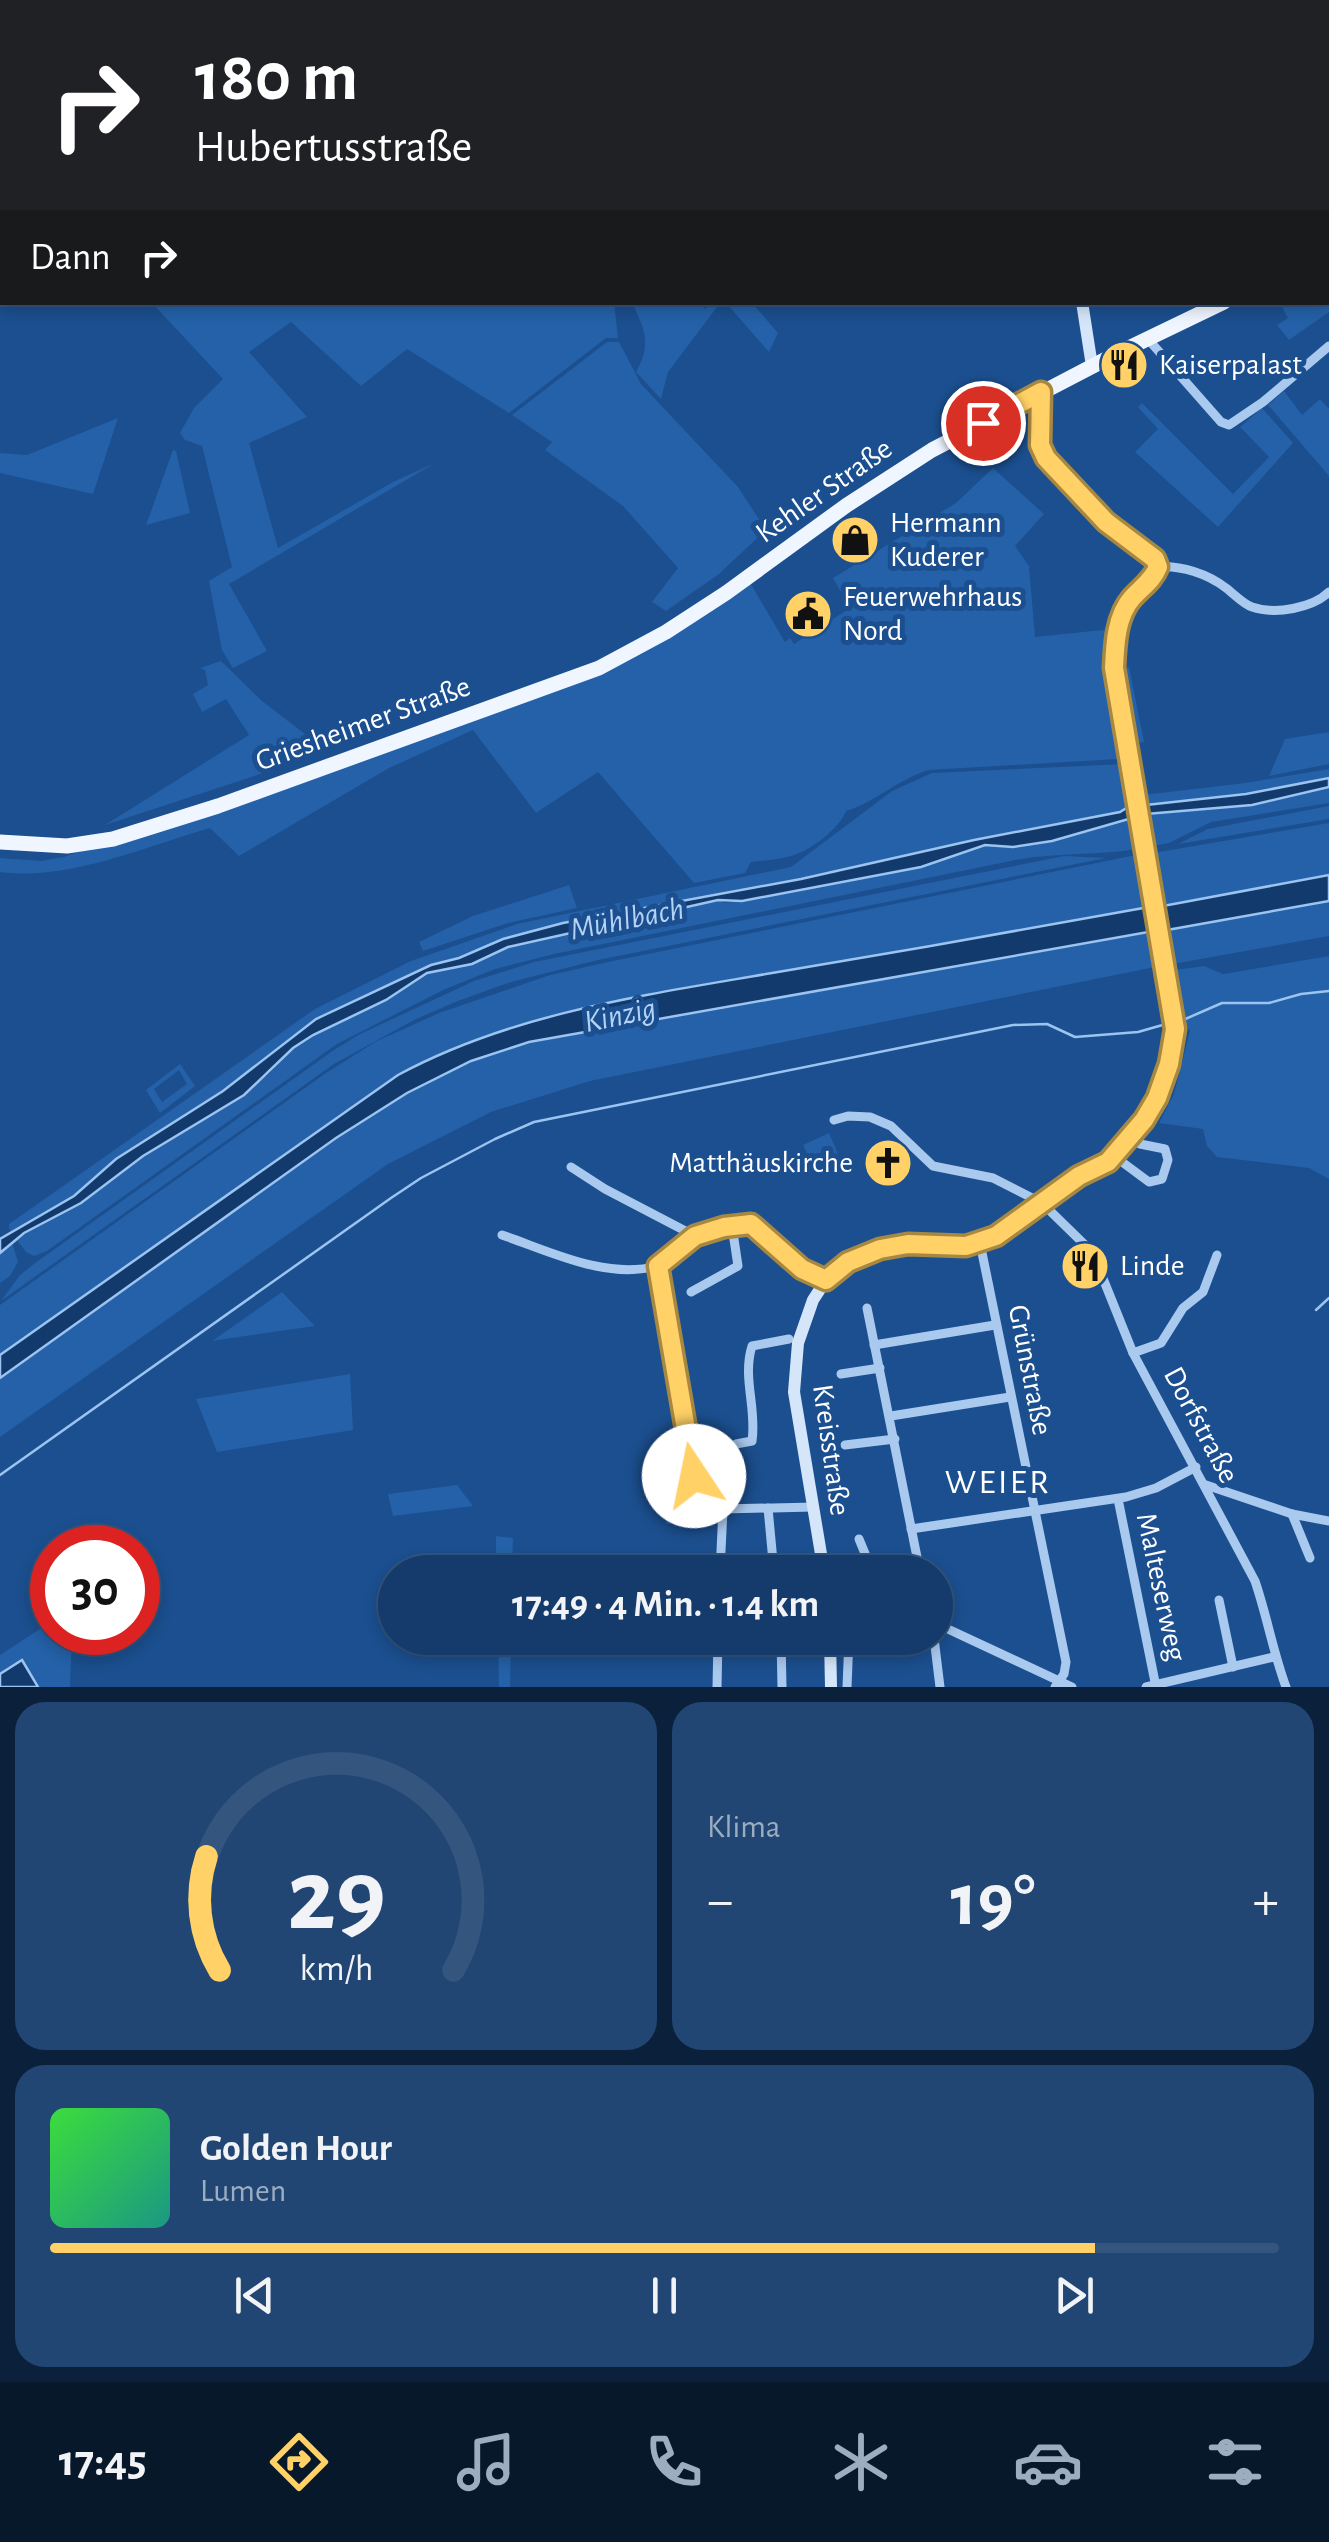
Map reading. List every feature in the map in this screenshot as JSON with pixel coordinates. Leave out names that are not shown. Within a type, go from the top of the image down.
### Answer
[{"type":"main road","name":"Kehler Straße","points":[[726,594],[897,472],[1041,392],[1218,305]]},
{"type":"main road","name":"Griesheimer Straße","points":[[0,842],[76,846],[113,839],[218,806],[599,668],[726,594]]},
{"type":"street","points":[[1082,305],[1092,366]]},
{"type":"street","points":[[1146,338],[1180,379],[1228,425],[1263,402],[1329,346]]},
{"type":"street","points":[[502,1235],[579,1262],[618,1269],[658,1266],[695,1236],[751,1224],[802,1269],[826,1280],[848,1262],[880,1249],[908,1244],[980,1243],[1114,1156],[1157,1098],[1169,1064],[1175,1029],[1118,690],[1115,648],[1125,608],[1158,567],[1155,559],[1106,522],[1046,458],[1040,445],[1041,392]]},
{"type":"street","points":[[1158,567],[1202,574],[1250,607],[1284,609],[1316,602],[1329,604]]},
{"type":"street","points":[[1316,602],[1329,592]]},
{"type":"street","name":"Dorfstraße","points":[[834,1120],[870,1116],[891,1126],[933,1166],[993,1178],[1042,1202],[1085,1244],[1134,1352],[1255,1581],[1267,1615],[1274,1657],[1286,1687]]},
{"type":"street","points":[[1114,1156],[1149,1182],[1162,1178],[1167,1170],[1165,1149],[1129,1138]]},
{"type":"street","points":[[572,1167],[604,1190],[695,1236]]},
{"type":"street","points":[[691,1292],[738,1266],[732,1226]]},
{"type":"street","name":"Grünstraße","points":[[980,1243],[1066,1662],[1056,1684]]},
{"type":"street","points":[[1134,1352],[1161,1343],[1183,1308],[1203,1292],[1217,1255]]},
{"type":"street","points":[[658,1266],[699,1495],[723,1510],[814,1507]]},
{"type":"street","name":"Kreisstraße","points":[[821,1555],[794,1392],[798,1343],[813,1300],[826,1280]]},
{"type":"street","points":[[867,1308],[916,1555]]},
{"type":"street","points":[[874,1345],[995,1325]]},
{"type":"street","points":[[691,1458],[729,1451],[736,1444],[752,1441],[754,1426],[746,1365],[752,1346],[789,1339]]},
{"type":"street","points":[[841,1374],[880,1368]]},
{"type":"street","points":[[891,1416],[1010,1397]]},
{"type":"street","points":[[845,1445],[895,1438]]},
{"type":"street","points":[[911,1529],[1118,1498],[1156,1488],[1196,1467]]},
{"type":"street","points":[[1206,1485],[1292,1514],[1329,1521]]},
{"type":"street","name":"Malteserweg","points":[[1118,1498],[1153,1686]]},
{"type":"street","points":[[768,1508],[772,1555]]},
{"type":"street","points":[[721,1555],[723,1510]]},
{"type":"street","points":[[1292,1514],[1310,1558]]},
{"type":"street","points":[[860,1539],[866,1555]]},
{"type":"street","points":[[1219,1600],[1233,1667]]},
{"type":"street","points":[[953,1632],[1056,1684],[1072,1687]]},
{"type":"street","points":[[716,1687],[717,1655]]},
{"type":"street","points":[[781,1655],[782,1687]]},
{"type":"street","points":[[830,1655],[831,1687]]},
{"type":"street","points":[[847,1687],[848,1655]]},
{"type":"street","points":[[936,1655],[940,1687]]},
{"type":"street","points":[[1153,1686],[1274,1657]]},
{"type":"shaded area","points":[[154,305],[614,305],[618,338],[606,338],[509,413],[407,349],[361,386],[291,322],[249,352],[307,417],[249,443],[278,548],[393,482],[435,463],[229,584],[267,651],[233,668],[222,650],[209,581],[232,567],[202,446],[185,440],[180,433],[194,408],[223,379]]},
{"type":"shaded area","points":[[633,305],[702,305],[705,309],[718,305],[668,372],[661,399],[636,372],[645,346],[644,331]]},
{"type":"shaded area","points":[[728,305],[754,305],[778,333],[769,352]]},
{"type":"shaded area","points":[[1281,305],[1329,305],[1329,312],[1289,340],[1277,325],[1288,318]]},
{"type":"shaded area","points":[[607,342],[619,342],[641,384],[738,487],[766,530],[719,574],[666,611],[652,602],[678,568],[623,506],[545,450],[552,442],[512,415]]},
{"type":"shaded area","points":[[1284,391],[1302,415],[1320,399],[1329,409],[1329,476],[1268,405]]},
{"type":"shaded area","points":[[1142,403],[1233,494],[1269,457],[1240,427],[1262,408],[1293,443],[1218,527],[1135,452],[1158,429],[1138,407]]},
{"type":"shaded area","points":[[118,418],[93,494],[0,473],[0,453],[27,455]]},
{"type":"shaded area","points":[[173,450],[190,513],[146,525]]},
{"type":"shaded area","points":[[993,468],[1044,514],[1015,546],[1029,566],[1035,637],[1112,629],[1108,674],[1122,751],[1118,759],[929,770],[846,811],[831,832],[799,853],[751,862],[745,873],[694,883],[598,772],[536,813],[473,730],[389,768],[239,856],[210,828],[79,867],[53,872],[0,872],[0,858],[41,861],[64,857],[544,694],[749,581],[785,642],[790,638],[794,644],[850,608],[833,578],[956,503]]},
{"type":"shaded area","points":[[221,661],[262,701],[318,744],[320,750],[306,759],[105,825],[249,735],[226,699],[202,712],[193,694],[208,685],[205,670],[200,668]]},
{"type":"shaded area","points":[[1129,667],[1144,742],[1134,743],[1120,668]]},
{"type":"shaded area","points":[[1329,732],[1329,764],[1269,776],[1285,739]]},
{"type":"shaded area","points":[[1124,764],[1131,806],[1120,812],[801,879],[563,923],[431,965],[316,1019],[223,1091],[116,1159],[74,1196],[11,1232],[9,1228],[9,1224],[315,1009],[411,961],[517,924],[791,867],[892,791],[932,773]]},
{"type":"shaded area","points":[[1329,769],[1329,778],[1246,794],[1144,806],[1143,795]]},
{"type":"shaded area","points":[[1329,787],[1329,803],[1211,822],[1169,843],[1152,846],[1146,814],[1252,805]]},
{"type":"shaded area","points":[[1329,806],[1329,819],[1178,844],[1208,829]]},
{"type":"shaded area","points":[[1134,818],[1138,849],[1021,859],[495,969],[443,990],[337,1044],[47,1251],[34,1256],[16,1239],[81,1203],[143,1156],[218,1111],[313,1035],[386,1000],[427,973],[472,964],[508,947],[718,900],[742,901],[921,867],[985,845],[1013,847],[1052,841]]},
{"type":"shaded area","points":[[1329,823],[1329,875],[1163,906],[1153,853]]},
{"type":"shaded area","points":[[1141,854],[1149,907],[628,999],[533,1021],[442,1054],[398,1075],[0,1355],[0,1305],[326,1073],[375,1042],[439,1013],[550,975]]},
{"type":"shaded area","points":[[1064,856],[1106,858],[598,960],[511,982],[458,1001],[334,1064],[1,1301],[20,1275],[35,1263],[331,1052],[358,1035],[474,981],[534,962]]},
{"type":"shaded area","points":[[569,885],[577,908],[508,923],[423,951],[419,942],[473,916]]},
{"type":"shaded area","points":[[1329,901],[1329,936],[1173,964],[1167,930]]},
{"type":"shaded area","points":[[1154,932],[1160,966],[590,1081],[491,1112],[388,1164],[0,1437],[0,1378],[337,1139],[407,1094],[471,1061],[530,1043]]},
{"type":"shaded area","points":[[1329,956],[1329,1179],[1309,1168],[1217,1157],[1207,1146],[1203,1129],[1159,1123],[1174,1094],[1190,1031],[1183,1020],[1175,970],[1204,966],[1223,974]]},
{"type":"shaded area","points":[[180,1064],[195,1086],[160,1113],[146,1090]],"holes":[[[179,1070],[187,1084],[162,1102],[154,1089]]]},
{"type":"shaded area","points":[[829,1133],[838,1154],[813,1166],[803,1145]]},
{"type":"shaded area","points":[[12,1242],[18,1262],[10,1276],[0,1283],[0,1253]]},
{"type":"shaded area","points":[[282,1292],[315,1326],[212,1341]]},
{"type":"shaded area","points":[[350,1374],[353,1430],[217,1452],[196,1399]]},
{"type":"shaded area","points":[[689,1484],[697,1505],[694,1523],[666,1524],[662,1489]]},
{"type":"shaded area","points":[[457,1485],[473,1506],[393,1516],[388,1494]]},
{"type":"shaded area","points":[[496,1536],[513,1538],[512,1555],[496,1555]]},
{"type":"shaded area","points":[[30,1635],[30,1655],[71,1655],[70,1687],[38,1687],[22,1660],[0,1674],[0,1655]]},
{"type":"shaded area","points":[[498,1655],[511,1655],[510,1687],[499,1687]]},
{"type":"water","name":"Mühlbach","points":[[1329,778],[1329,787],[1252,805],[1146,814],[1052,841],[1013,847],[985,845],[921,867],[742,901],[718,900],[508,947],[472,964],[427,973],[386,1000],[293,1048],[244,1095],[143,1156],[81,1203],[24,1233],[0,1253],[0,1239],[74,1196],[116,1159],[223,1091],[316,1019],[431,965],[503,939],[563,923],[801,879],[1120,812],[1128,807],[1246,794]]},
{"type":"water","points":[[1329,875],[1329,901],[1167,930],[1163,906]]},
{"type":"water","name":"Kinzig","points":[[1149,907],[1154,931],[529,1042],[471,1061],[407,1093],[336,1138],[0,1378],[0,1355],[398,1075],[442,1054],[533,1021],[628,999]]},
{"type":"water","points":[[22,1660],[38,1687],[0,1687],[0,1674]]},
{"type":"waterway","points":[[1183,1020],[1222,1003],[1269,1003],[1329,991]]},
{"type":"waterway","points":[[0,1475],[421,1178],[534,1122],[1013,1025],[1047,1024],[1075,1037],[1138,1032],[1166,1024]]},
{"type":"waterway","points":[[1316,1310],[1329,1298]]},
{"type":"place","name":"Kaiserpalast","points":[[1124,365]]},
{"type":"place","name":"Hermann Kuderer","points":[[855,540]]},
{"type":"place","name":"Feuerwehrhaus Nord","points":[[808,614]]},
{"type":"place","name":"Matthäuskirche","points":[[888,1163]]},
{"type":"place","name":"Linde","points":[[1085,1266]]},
{"type":"district","name":"WEIER","points":[[998,1482]]},
{"type":"route","points":[[694,1476],[658,1266],[695,1236],[751,1224],[802,1269],[826,1280],[848,1262],[880,1249],[908,1244],[980,1243],[996,1236],[1079,1176],[1108,1162],[1144,1120],[1169,1064],[1175,1029],[1167,968],[1114,668],[1125,608],[1158,567],[1155,559],[1106,522],[1046,458],[1040,445],[1041,392],[983,423]]}]
